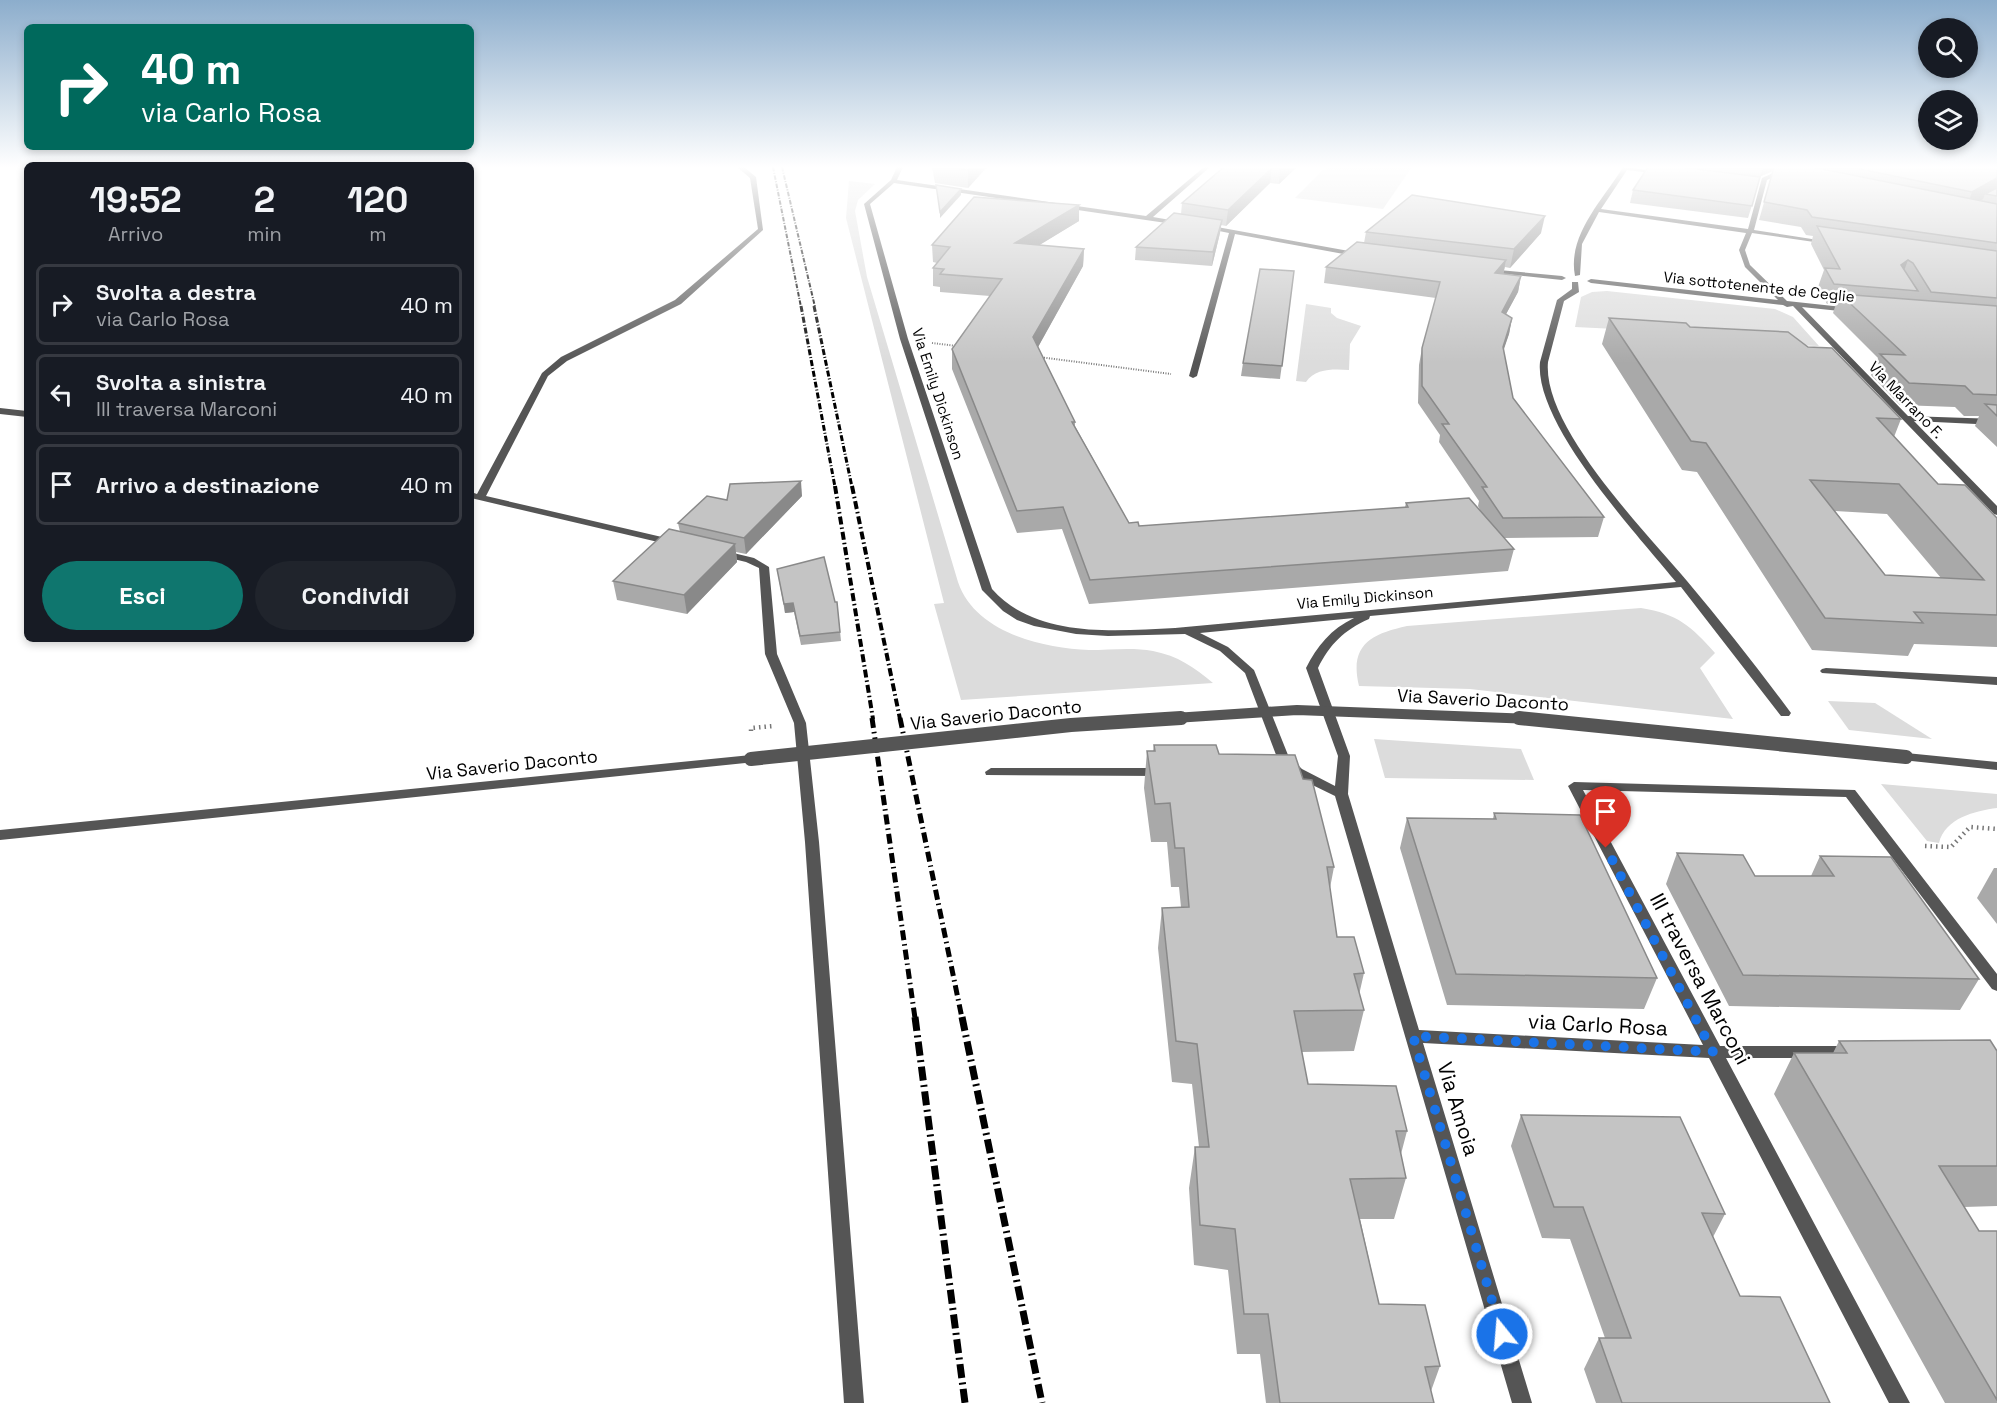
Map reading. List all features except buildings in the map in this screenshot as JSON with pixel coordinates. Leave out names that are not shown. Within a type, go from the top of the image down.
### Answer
[{"type":"street","points":[[682,544],[475,496],[545,375],[564,359],[678,302],[757,232]]},
{"type":"street","name":"Via Emily Dickinson","points":[[875,232],[904,339],[987,590],[998,603],[1031,622],[1076,631],[1186,630],[1684,584]]},
{"type":"street","points":[[1193,376],[1233,232]]},
{"type":"street","points":[[1241,232],[1370,256]]},
{"type":"street","points":[[1586,232],[1580,244],[1576,290],[1561,300],[1542,373],[1558,420],[1574,447],[1785,713]]},
{"type":"street","points":[[1748,232],[1742,257],[1787,305]]},
{"type":"street","points":[[1759,232],[1834,243]]},
{"type":"street","points":[[1484,271],[1576,280]]},
{"type":"street","name":"Via sottotenente de Ceglie","points":[[1576,280],[1787,305],[1864,311]]},
{"type":"street","name":"Via Marrano F.","points":[[1797,306],[1997,512]]},
{"type":"street","points":[[1828,351],[1840,351]]},
{"type":"street","points":[[0,411],[24,414]]},
{"type":"street","points":[[1904,418],[1997,422]]},
{"type":"street","points":[[705,549],[750,560],[764,567],[771,654],[800,723],[812,842],[854,1403]]},
{"type":"street","points":[[1186,630],[1224,649],[1250,672],[1282,757],[1297,772],[1341,794],[1344,756],[1312,668],[1321,647],[1338,630],[1377,612]]},
{"type":"street","points":[[1826,671],[1997,681]]},
{"type":"street","name":"Via Saverio Daconto","points":[[0,835],[1071,725],[1297,710],[1512,717],[1997,766]]},
{"type":"street","points":[[992,772],[1180,772]]},
{"type":"street","points":[[1274,772],[1297,772]]},
{"type":"street","name":"III traversa Marconi","points":[[1890,845],[1850,793],[1574,786],[1900,1403]]},
{"type":"street","name":"Via Amoia","points":[[1341,794],[1522,1403]]},
{"type":"street","points":[[1890,845],[1997,985]]},
{"type":"street","name":"via Carlo Rosa","points":[[1413,1036],[1713,1052],[1867,1052]]},
{"type":"path","points":[[904,339],[962,347]]},
{"type":"path","points":[[1031,356],[1193,376]]},
{"type":"path","points":[[1890,845],[1951,847],[1970,827],[1997,829]]},
{"type":"shaded area","points":[[850,232],[859,232],[867,277],[958,582],[967,599],[994,625],[1031,641],[1070,649],[1153,651],[1185,663],[1213,683],[961,700],[934,604],[944,603]]},
{"type":"shaded area","points":[[1607,291],[1775,309],[1793,317],[1819,346],[1790,345],[1779,337],[1575,327],[1581,297],[1592,292]]},
{"type":"shaded area","points":[[1306,304],[1331,308],[1331,313],[1337,318],[1361,326],[1350,344],[1349,370],[1326,370],[1310,377],[1306,382],[1296,381]]},
{"type":"shaded area","points":[[1641,608],[1665,614],[1683,623],[1699,635],[1715,653],[1700,668],[1733,719],[1470,689],[1359,686],[1357,660],[1360,651],[1373,638],[1394,629],[1407,626]]},
{"type":"shaded area","points":[[1828,701],[1875,703],[1932,739],[1849,730]]},
{"type":"shaded area","points":[[1374,739],[1521,749],[1534,780],[1385,778]]},
{"type":"shaded area","points":[[1881,784],[1997,794],[1997,808],[1962,817],[1948,827],[1939,843],[1927,841]]},
{"type":"railway","points":[[786,232],[801,307]]},
{"type":"railway","points":[[797,232],[815,307]]},
{"type":"railway","points":[[801,306],[835,487]]},
{"type":"railway","points":[[814,306],[852,487]]},
{"type":"railway","points":[[835,486],[873,719]]},
{"type":"railway","points":[[852,486],[900,719]]},
{"type":"railway","points":[[872,718],[915,1018]]},
{"type":"railway","points":[[900,718],[962,1018]]},
{"type":"railway","points":[[915,1017],[965,1403]]},
{"type":"railway","points":[[962,1017],[1042,1403]]},
{"type":"route","points":[[1502,1334],[1413,1036],[1713,1052],[1606,848]]}]
